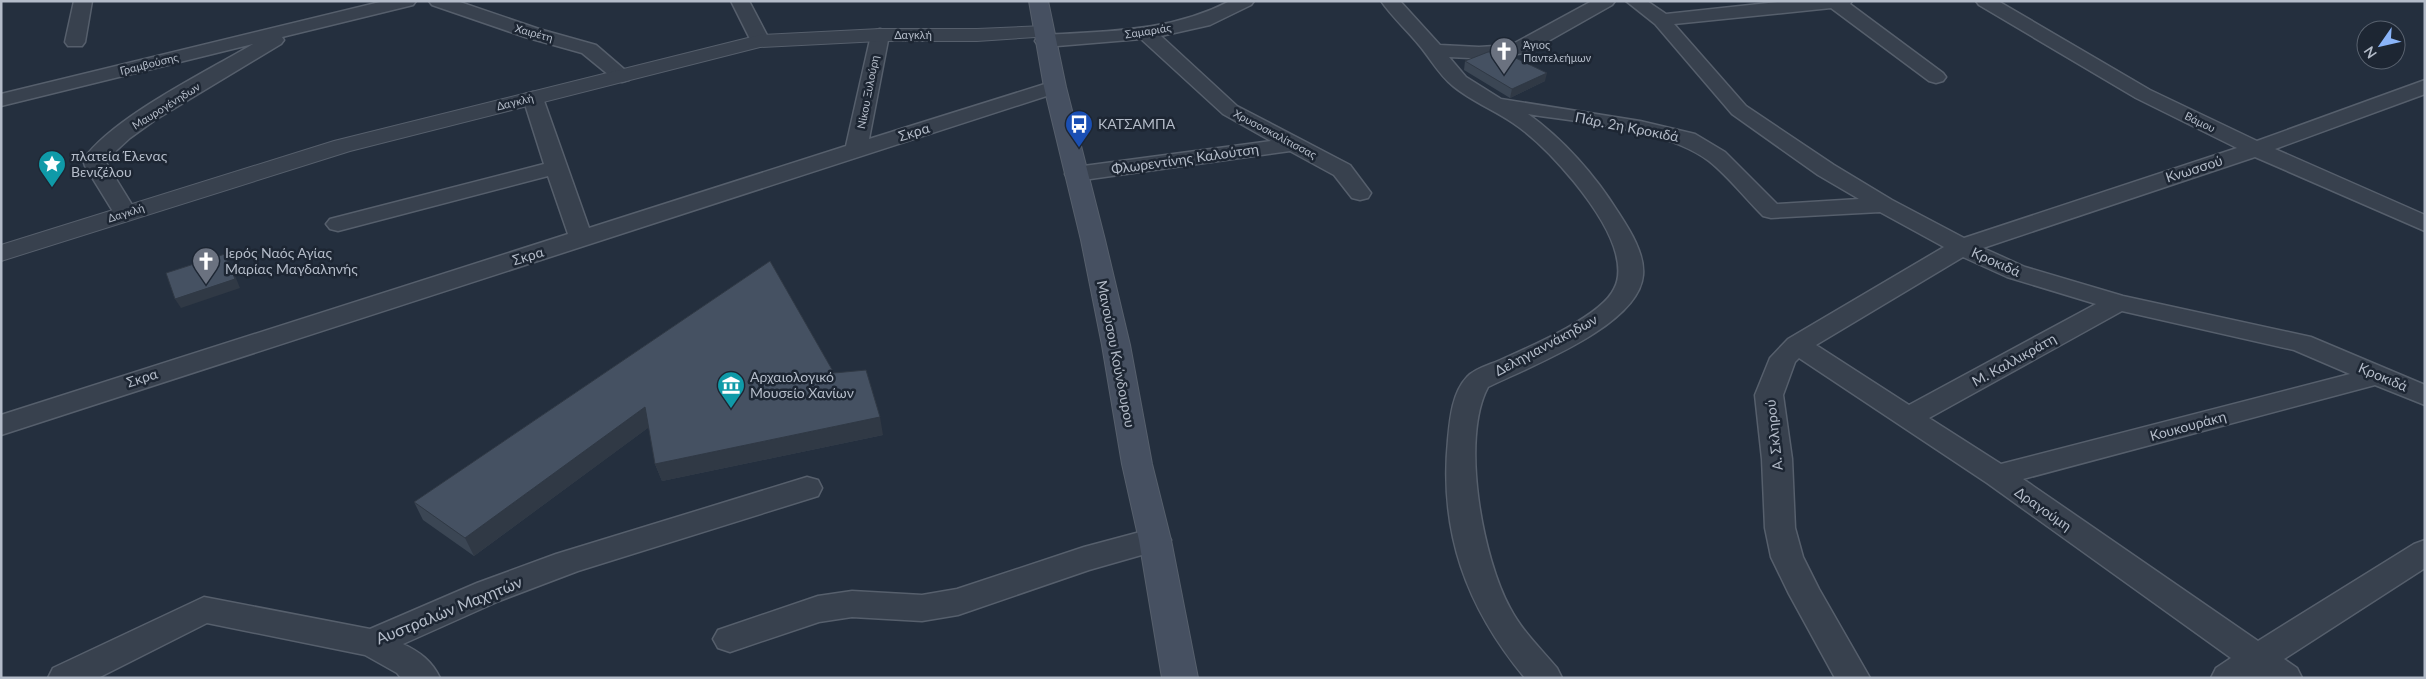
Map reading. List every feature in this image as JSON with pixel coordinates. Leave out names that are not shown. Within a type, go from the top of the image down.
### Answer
[{"type":"main road","name":"Μανούσου Κούνδουρου","points":[[1038,1],[1044,36],[1116,345],[1137,464],[1155,540],[1180,678]]},
{"type":"street","points":[[75,42],[83,1]]},
{"type":"street","points":[[296,27],[334,1]]},
{"type":"street","name":"Γραμβούσης","points":[[1,100],[407,1]]},
{"type":"street","name":"Χαιρέτη","points":[[438,1],[532,33],[589,49],[622,76]]},
{"type":"street","points":[[740,1],[760,40]]},
{"type":"street","name":"Σαμαριάς","points":[[1044,36],[1146,33],[1205,20],[1245,1]]},
{"type":"street","name":"Δεληγιαννάκηδων","points":[[1390,1],[1435,50],[1445,68],[1460,81],[1537,131],[1579,174],[1611,219],[1630,256],[1632,275],[1627,290],[1617,304],[1597,319],[1565,338],[1478,381],[1470,391],[1467,404],[1461,447],[1463,504],[1472,547],[1484,585],[1498,618],[1545,678]]},
{"type":"street","points":[[1435,50],[1492,54],[1510,52],[1522,48],[1606,1]]},
{"type":"street","name":"Κροκιδά","points":[[1635,1],[1662,20],[1671,33],[1739,110],[1826,170],[1884,205],[1962,247],[2016,272],[2118,303],[2302,343],[2425,396]]},
{"type":"street","points":[[1691,1],[1706,15]]},
{"type":"street","name":"Βάμου","points":[[1985,1],[2114,78],[2256,149],[2425,224]]},
{"type":"street","points":[[1662,20],[1839,2],[1936,77]]},
{"type":"street","name":"Μαυρογένηδων","points":[[125,213],[96,166],[94,160],[98,151],[139,122],[296,27]]},
{"type":"street","name":"Χρυσοσκαλίτισσας","points":[[1146,33],[1230,110],[1342,170],[1360,193]]},
{"type":"street","name":"Δαγκλή","points":[[1,253],[342,146],[760,40],[880,35],[1044,36]]},
{"type":"street","name":"Νίκου Ξυλούρη","points":[[856,150],[880,35]]},
{"type":"street","name":"Κνωσσού","points":[[1962,247],[2256,149],[2398,98],[2425,86]]},
{"type":"street","name":"Σκρα","points":[[1,425],[220,353],[1056,87]]},
{"type":"street","points":[[533,98],[581,239]]},
{"type":"street","points":[[2398,98],[2425,108]]},
{"type":"street","name":"Πάρ. 2η Κροκιδά","points":[[1493,103],[1640,127],[1688,139],[1717,157],[1771,211],[1884,205]]},
{"type":"street","name":"Φλωρεντίνης Καλούτση","points":[[1076,174],[1294,144]]},
{"type":"street","points":[[338,224],[557,167]]},
{"type":"street","name":"Α. Σκληρού","points":[[1853,678],[1805,594],[1787,556],[1780,528],[1777,459],[1769,395],[1783,358],[1797,345],[1962,247]]},
{"type":"street","name":"Μ. Καλλικράτη","points":[[1910,418],[2118,303]]},
{"type":"street","name":"Δραγούμη","points":[[1797,345],[1997,476],[2285,678]]},
{"type":"street","name":"Κουκουράκη","points":[[1997,476],[2379,376]]},
{"type":"street","name":"Αυστραλών Μαχητών","points":[[66,678],[204,610],[372,642],[488,592],[567,562],[807,488]]},
{"type":"street","points":[[730,639],[818,609],[852,604],[922,608],[958,602],[1084,559],[1155,540]]},
{"type":"street","points":[[2228,678],[2256,658],[2423,555]]},
{"type":"street","points":[[372,642],[408,663],[423,678]]},
{"type":"building","name":"Άγιος Παντελεήμων","points":[[1501,51],[1547,73],[1512,89],[1465,61],[1488,52]]},
{"type":"building","points":[[225,254],[235,279],[175,299],[166,273]]},
{"type":"building","name":"Αρχαιολογικό Μουσείο Χανίων","points":[[770,261],[834,373],[866,370],[880,417],[655,464],[645,407],[465,538],[414,502]]},
{"type":"place","name":"Άγιος Παντελεήμων","points":[[1504,75]]},
{"type":"place","name":"ΚΑΤΣΑΜΠΑ","points":[[1079,148]]},
{"type":"place","name":"πλατεία Έλενας Βενιζέλου","points":[[52,188]]},
{"type":"place","name":"Ιερός Ναός Αγίας Μαρίας Μαγδαληνής","points":[[206,285]]},
{"type":"place","name":"Αρχαιολογικό Μουσείο Χανίων","points":[[731,409]]}]
